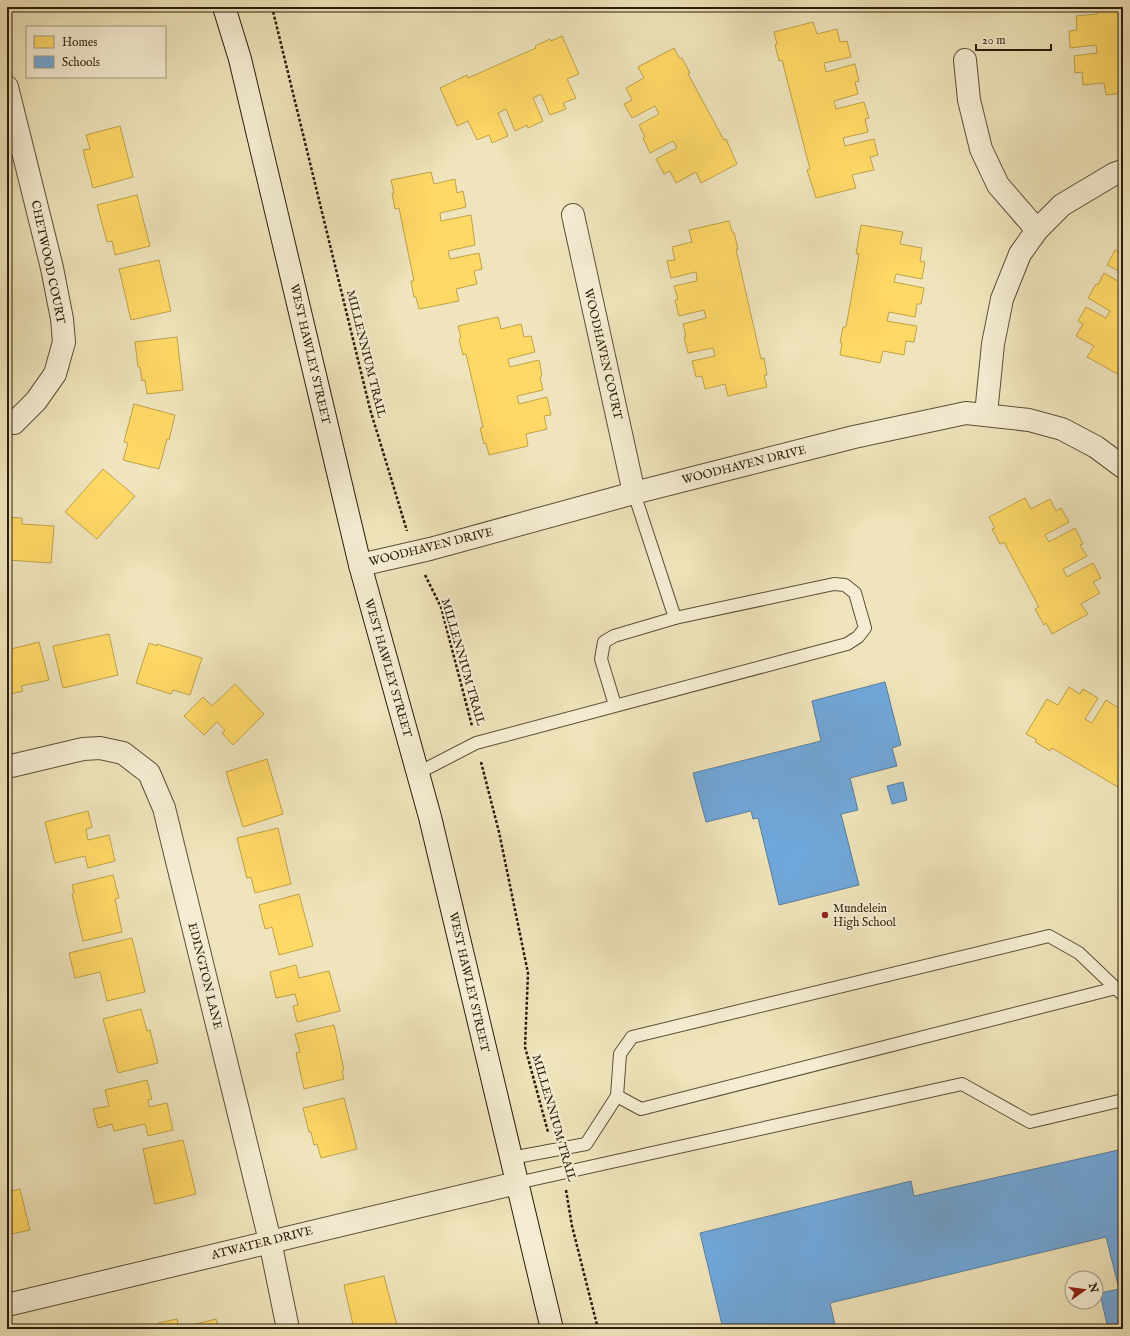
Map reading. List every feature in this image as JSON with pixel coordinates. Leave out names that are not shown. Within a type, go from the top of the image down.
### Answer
[{"type":"street","name":"WEST HAWLEY STREET","points":[[224,7],[240,59],[360,565],[432,825],[552,1329]]},
{"type":"street","points":[[965,60],[969,100],[981,149],[998,185],[1037,230]]},
{"type":"street","name":"CHETWOOD COURT","points":[[7,87],[52,268],[62,319],[64,342],[55,374],[36,401],[14,423]]},
{"type":"street","points":[[986,414],[993,344],[1002,299],[1020,254],[1037,230],[1062,205],[1114,174],[1123,171]]},
{"type":"street","name":"WOODHAVEN COURT","points":[[573,215],[634,493]]},
{"type":"street","name":"WOODHAVEN DRIVE","points":[[360,565],[414,553],[634,493],[854,437],[966,413],[986,414],[1029,420],[1062,429],[1096,447],[1123,467]]},
{"type":"street","name":"EDINGTON LANE","points":[[7,767],[83,749],[100,748],[123,753],[149,773],[164,808],[270,1241],[288,1329]]},
{"type":"street","name":"ATWATER DRIVE","points":[[7,1305],[517,1182]]},
{"type":"lane","points":[[634,493],[675,618]]},
{"type":"lane","points":[[418,773],[476,743],[847,644],[858,637],[865,628],[855,593],[845,585],[834,584],[675,618],[614,636],[604,642],[601,659],[615,705]]},
{"type":"lane","points":[[511,1158],[586,1144],[617,1096],[620,1054],[632,1036],[1049,936],[1079,953],[1119,991]]},
{"type":"lane","points":[[617,1096],[641,1109],[1119,991]]},
{"type":"lane","points":[[517,1182],[962,1084],[1030,1122],[1123,1100]]},
{"type":"path","name":"MILLENNIUM TRAIL","points":[[272,7],[370,409],[414,553],[441,607],[499,832],[528,973],[525,1047],[545,1124],[554,1151]]},
{"type":"path","name":"MILLENNIUM TRAIL","points":[[562,1172],[572,1226],[598,1329]]},
{"type":"building: Homes","points":[[1096,7],[1123,7],[1123,93],[1106,95],[1104,83],[1083,85],[1082,72],[1075,73],[1074,56],[1097,53],[1096,45],[1070,48],[1069,31],[1077,30],[1076,16],[1097,14]]},
{"type":"building: Homes","points":[[813,22],[817,34],[837,29],[840,42],[847,41],[851,57],[824,63],[826,72],[855,64],[859,81],[855,82],[858,94],[834,101],[836,109],[864,102],[869,118],[865,119],[868,132],[843,138],[845,146],[874,139],[878,155],[870,157],[874,170],[852,175],[856,188],[816,198],[807,170],[810,169],[782,60],[779,61],[775,45],[777,44],[774,32]]},
{"type":"building: Homes","points":[[562,36],[579,74],[567,79],[576,98],[563,103],[566,109],[550,115],[541,94],[533,98],[543,121],[528,128],[527,125],[515,131],[506,109],[498,113],[508,136],[492,143],[489,135],[477,140],[468,121],[457,126],[440,88],[467,75],[468,78],[536,48],[535,46],[550,39],[551,41]]},
{"type":"building: Homes","points":[[674,48],[680,59],[682,58],[690,73],[688,74],[724,140],[726,139],[737,164],[701,183],[696,172],[676,183],[670,171],[664,174],[656,159],[677,148],[673,141],[650,153],[639,125],[659,114],[655,106],[632,118],[624,104],[632,100],[626,88],[644,78],[638,67]]},
{"type":"building: Homes","points":[[120,126],[133,177],[93,188],[83,150],[90,149],[86,135]]},
{"type":"building: Homes","points":[[431,172],[434,184],[455,179],[457,193],[463,191],[466,207],[440,213],[441,221],[471,215],[475,245],[448,251],[450,259],[479,253],[482,269],[474,271],[477,284],[456,289],[459,301],[419,309],[416,297],[414,297],[411,281],[414,281],[399,208],[395,209],[391,180]]},
{"type":"building: Homes","points":[[137,195],[150,246],[115,255],[112,241],[107,242],[97,205]]},
{"type":"building: Homes","points":[[729,221],[732,232],[734,232],[738,249],[736,249],[761,359],[764,358],[767,375],[764,375],[767,387],[728,396],[725,384],[705,389],[702,376],[696,377],[692,361],[715,356],[713,348],[688,353],[684,337],[686,337],[683,324],[706,318],[704,310],[679,316],[675,300],[678,299],[674,286],[697,281],[696,272],[671,278],[667,261],[675,260],[672,247],[692,242],[689,230]]},
{"type":"building: Homes","points":[[861,225],[903,232],[900,244],[922,248],[920,261],[925,262],[922,279],[896,274],[894,282],[924,288],[921,304],[917,304],[915,317],[889,312],[887,321],[917,326],[914,342],[906,341],[904,355],[883,351],[880,363],[840,355],[842,343],[840,343],[843,327],[846,327],[859,254],[856,254]]},
{"type":"building: Homes","points":[[1115,250],[1123,254],[1123,273],[1107,265]]},
{"type":"building: Homes","points":[[159,260],[171,311],[131,320],[119,269]]},
{"type":"building: Homes","points":[[1104,273],[1123,284],[1123,377],[1087,357],[1094,346],[1076,336],[1083,324],[1078,321],[1086,307],[1106,318],[1110,311],[1088,298],[1096,284],[1098,285]]},
{"type":"building: Homes","points":[[498,317],[501,329],[521,324],[524,337],[531,336],[535,352],[508,359],[510,367],[539,360],[542,376],[540,377],[543,390],[517,396],[519,404],[547,397],[551,415],[544,416],[547,429],[526,434],[528,446],[489,455],[486,443],[484,444],[480,428],[483,427],[466,354],[463,355],[459,339],[461,338],[458,326]]},
{"type":"building: Homes","points":[[177,337],[183,390],[147,394],[145,380],[142,381],[140,367],[138,367],[135,342]]},
{"type":"building: Homes","points":[[134,404],[175,415],[169,440],[167,439],[159,469],[123,460],[128,443],[124,442]]},
{"type":"building: Homes","points":[[103,469],[135,496],[97,539],[65,512]]},
{"type":"building: Homes","points":[[1025,498],[1031,509],[1050,499],[1056,511],[1061,508],[1069,522],[1045,535],[1049,542],[1075,528],[1083,544],[1080,545],[1087,556],[1063,569],[1067,577],[1093,563],[1101,578],[1093,582],[1100,593],[1081,604],[1088,614],[1052,634],[1046,623],[1044,625],[1035,609],[1039,607],[1004,542],[1000,544],[992,529],[995,528],[989,517]]},
{"type":"building: Homes","points":[[7,517],[22,518],[22,524],[54,526],[51,563],[7,560]]},
{"type":"building: Homes","points":[[109,634],[118,675],[63,688],[53,646]]},
{"type":"building: Homes","points":[[39,642],[49,680],[21,686],[23,691],[7,695],[7,650]]},
{"type":"building: Homes","points":[[149,643],[157,646],[157,644],[202,658],[190,695],[173,690],[171,694],[136,683]]},
{"type":"building: Homes","points":[[235,684],[264,714],[233,745],[222,733],[225,730],[217,722],[204,735],[184,716],[203,697],[212,706]]},
{"type":"building: Homes","points":[[1069,687],[1080,694],[1083,689],[1098,698],[1085,719],[1092,723],[1106,700],[1120,709],[1119,710],[1123,713],[1123,731],[1119,739],[1123,741],[1123,790],[1052,748],[1050,751],[1035,742],[1037,740],[1026,734],[1047,699],[1058,705]]},
{"type":"building: Homes","points":[[267,759],[283,814],[243,827],[226,772]]},
{"type":"building: Homes","points":[[88,811],[92,827],[86,829],[88,840],[109,835],[115,861],[88,868],[85,856],[55,863],[45,822]]},
{"type":"building: Homes","points":[[278,828],[291,884],[255,893],[251,877],[247,878],[237,838]]},
{"type":"building: Homes","points":[[113,875],[119,898],[115,899],[122,932],[83,941],[72,894],[74,893],[72,885]]},
{"type":"building: Homes","points":[[299,894],[313,946],[279,955],[272,927],[265,929],[259,905]]},
{"type":"building: Homes","points":[[132,938],[145,992],[107,1001],[100,972],[75,978],[69,953]]},
{"type":"building: Homes","points":[[296,965],[299,978],[329,971],[340,1011],[297,1022],[293,1006],[298,1005],[295,994],[276,998],[270,972]]},
{"type":"building: Homes","points":[[141,1009],[147,1031],[150,1030],[158,1063],[118,1073],[103,1019]]},
{"type":"building: Homes","points":[[334,1025],[344,1070],[342,1071],[344,1079],[304,1089],[296,1053],[300,1052],[295,1034]]},
{"type":"building: Homes","points":[[147,1080],[152,1099],[148,1100],[149,1107],[167,1103],[173,1130],[148,1136],[145,1124],[114,1131],[112,1124],[98,1128],[93,1109],[109,1106],[105,1090]]},
{"type":"building: Homes","points":[[344,1098],[357,1149],[321,1158],[317,1144],[314,1145],[311,1132],[309,1132],[303,1108]]},
{"type":"building: Homes","points":[[183,1140],[196,1194],[155,1204],[143,1149]]},
{"type":"building: Homes","points":[[20,1189],[30,1230],[7,1235],[7,1192]]},
{"type":"building: Homes","points":[[384,1276],[398,1329],[354,1329],[344,1285]]},
{"type":"building: Homes","points":[[177,1319],[179,1328],[216,1319],[219,1329],[159,1329],[158,1323]]},
{"type":"building: Schools","points":[[885,682],[901,745],[892,748],[897,766],[850,778],[858,810],[841,814],[859,885],[779,905],[758,818],[753,819],[751,811],[706,822],[693,773],[821,741],[812,701]]},
{"type":"building: Schools","points":[[903,782],[907,800],[892,804],[887,786]]},
{"type":"building: Schools","points":[[1123,1149],[1123,1329],[1108,1329],[1104,1310],[1104,1292],[1119,1289],[1106,1237],[830,1303],[836,1329],[723,1329],[700,1233],[911,1181],[914,1196]]},
{"type":"place","name":"Mundelein High School","points":[[825,915]]}]
